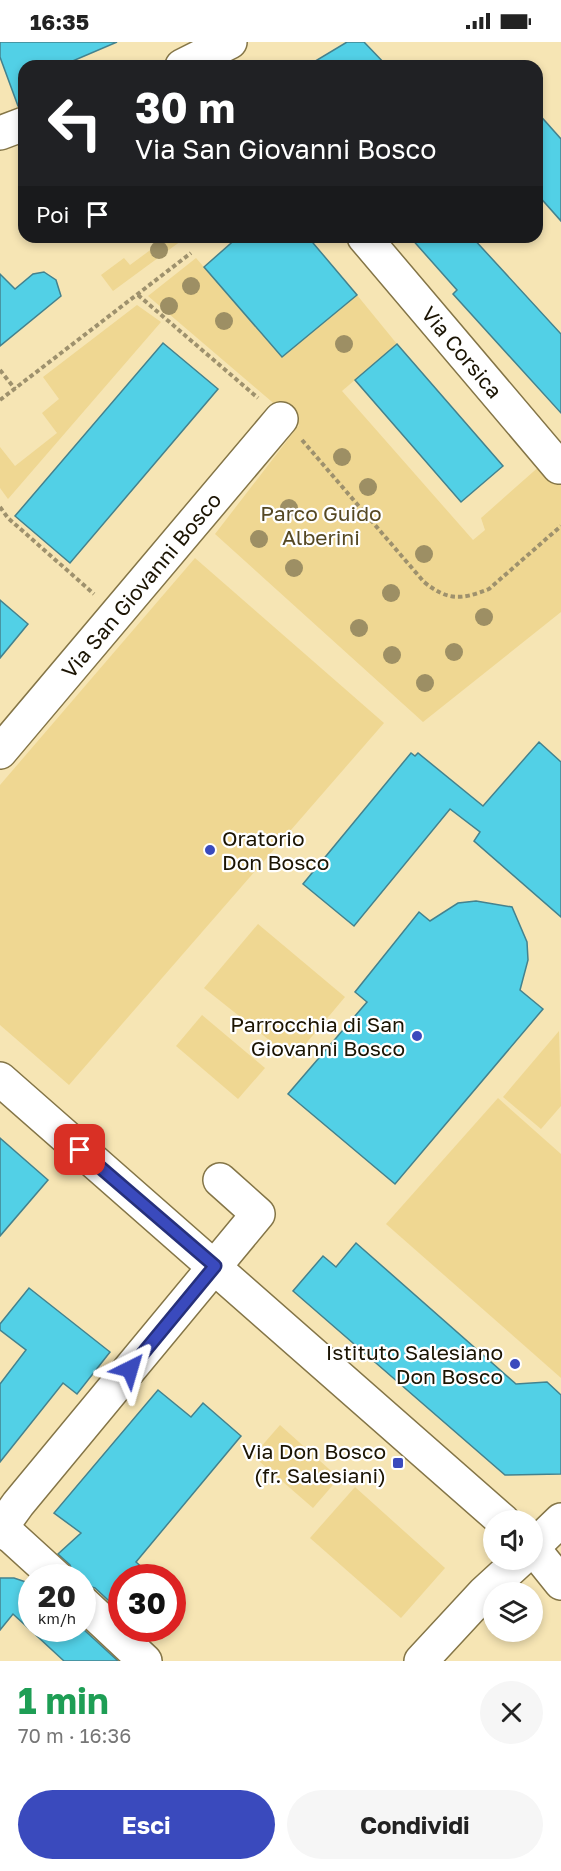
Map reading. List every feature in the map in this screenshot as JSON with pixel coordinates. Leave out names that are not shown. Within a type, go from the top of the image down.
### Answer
[{"type":"street","points":[[200,60],[222,53]]},
{"type":"street","points":[[0,133],[18,126]]},
{"type":"street","name":"Via Corsica","points":[[369,243],[559,467]]},
{"type":"street","name":"Via San Giovanni Bosco","points":[[0,752],[281,419]]},
{"type":"street","points":[[0,1079],[491,1510]]},
{"type":"street","points":[[42,1564],[0,1529],[18,1504],[258,1214],[220,1179]]},
{"type":"street","points":[[543,1538],[561,1520]]},
{"type":"street","points":[[543,1560],[561,1583]]},
{"type":"street","points":[[421,1661],[484,1593],[509,1570]]},
{"type":"street","points":[[96,1615],[145,1661]]},
{"type":"path","points":[[0,400],[192,253]]},
{"type":"path","points":[[138,295],[302,439],[424,582],[440,594],[455,597],[476,594],[489,589],[561,526]]},
{"type":"path","points":[[0,370],[15,389]]},
{"type":"path","points":[[0,507],[8,518],[116,613]]},
{"type":"green space","points":[[160,243],[178,243],[113,291],[101,275],[124,258],[130,265]]},
{"type":"green space","name":"Parco Guido Alberini","points":[[196,258],[282,357],[357,295],[397,344],[342,391],[473,540],[485,530],[481,518],[542,464],[561,466],[561,612],[423,722],[215,534],[299,425],[148,296]]},
{"type":"green space","points":[[137,305],[161,322],[8,499],[0,488],[0,447],[15,466],[57,433],[42,413],[59,399],[43,377]]},
{"type":"green space","points":[[195,558],[384,723],[69,1085],[0,1025],[0,785]]},
{"type":"green space","points":[[258,924],[345,997],[293,1059],[204,988]]},
{"type":"green space","points":[[202,1015],[265,1068],[238,1099],[176,1046]]},
{"type":"green space","points":[[559,1031],[561,1106],[541,1129],[503,1097]]},
{"type":"green space","points":[[498,1098],[561,1154],[561,1378],[386,1224]]},
{"type":"green space","points":[[280,1425],[339,1478],[313,1508],[253,1456]]},
{"type":"green space","points":[[355,1487],[445,1568],[401,1618],[310,1538]]},
{"type":"building","points":[[0,42],[117,42],[75,60],[18,60],[18,106],[0,57]]},
{"type":"building","points":[[347,42],[364,42],[381,60],[317,60]]},
{"type":"building","points":[[543,119],[561,139],[561,221],[543,201]]},
{"type":"building","points":[[231,243],[313,243],[357,295],[282,357],[204,267]]},
{"type":"building","points":[[415,243],[478,243],[561,334],[561,413],[453,294],[457,290]]},
{"type":"building","points":[[44,272],[56,280],[61,296],[0,346],[0,274],[15,289],[33,274]]},
{"type":"building","points":[[163,343],[218,389],[70,563],[15,516]]},
{"type":"building","points":[[397,344],[503,466],[461,502],[355,380]]},
{"type":"building","points":[[0,600],[28,624],[0,658]]},
{"type":"building","points":[[539,742],[561,762],[561,917],[474,841],[480,832],[450,809],[354,926],[303,884],[411,753],[415,756],[418,753],[483,806]]},
{"type":"building","name":"Parrocchia di San Giovanni Bosco","points":[[476,901],[512,907],[527,942],[528,960],[520,990],[543,1009],[395,1184],[288,1094],[367,1002],[355,992],[419,912],[430,921],[458,903]]},
{"type":"building","points":[[0,1138],[48,1180],[0,1236]]},
{"type":"building","points":[[356,1243],[516,1384],[547,1382],[561,1395],[561,1474],[505,1475],[293,1291],[323,1256],[336,1267]]},
{"type":"building","points":[[29,1288],[110,1352],[77,1394],[63,1383],[0,1462],[0,1384],[26,1350],[0,1330],[0,1324]]},
{"type":"building","points":[[158,1390],[191,1417],[203,1403],[241,1436],[136,1562],[138,1564],[108,1564],[108,1600],[96,1589],[96,1564],[69,1564],[58,1554],[81,1533],[54,1513]]},
{"type":"building","points":[[0,1578],[14,1578],[18,1579],[18,1619],[13,1614],[0,1630]]},
{"type":"building","points":[[96,1641],[118,1661],[64,1661],[43,1642]]},
{"type":"place","name":"Oratorio Don Bosco","points":[[210,850]]},
{"type":"place","name":"Parrocchia di San Giovanni Bosco","points":[[417,1036]]},
{"type":"place","name":"Istituto Salesiano Don Bosco","points":[[515,1364]]},
{"type":"place","name":"Via Don Bosco (fr. Salesiani)","points":[[398,1463]]},
{"type":"route","points":[[80,1150],[215,1266],[130,1369]]}]
